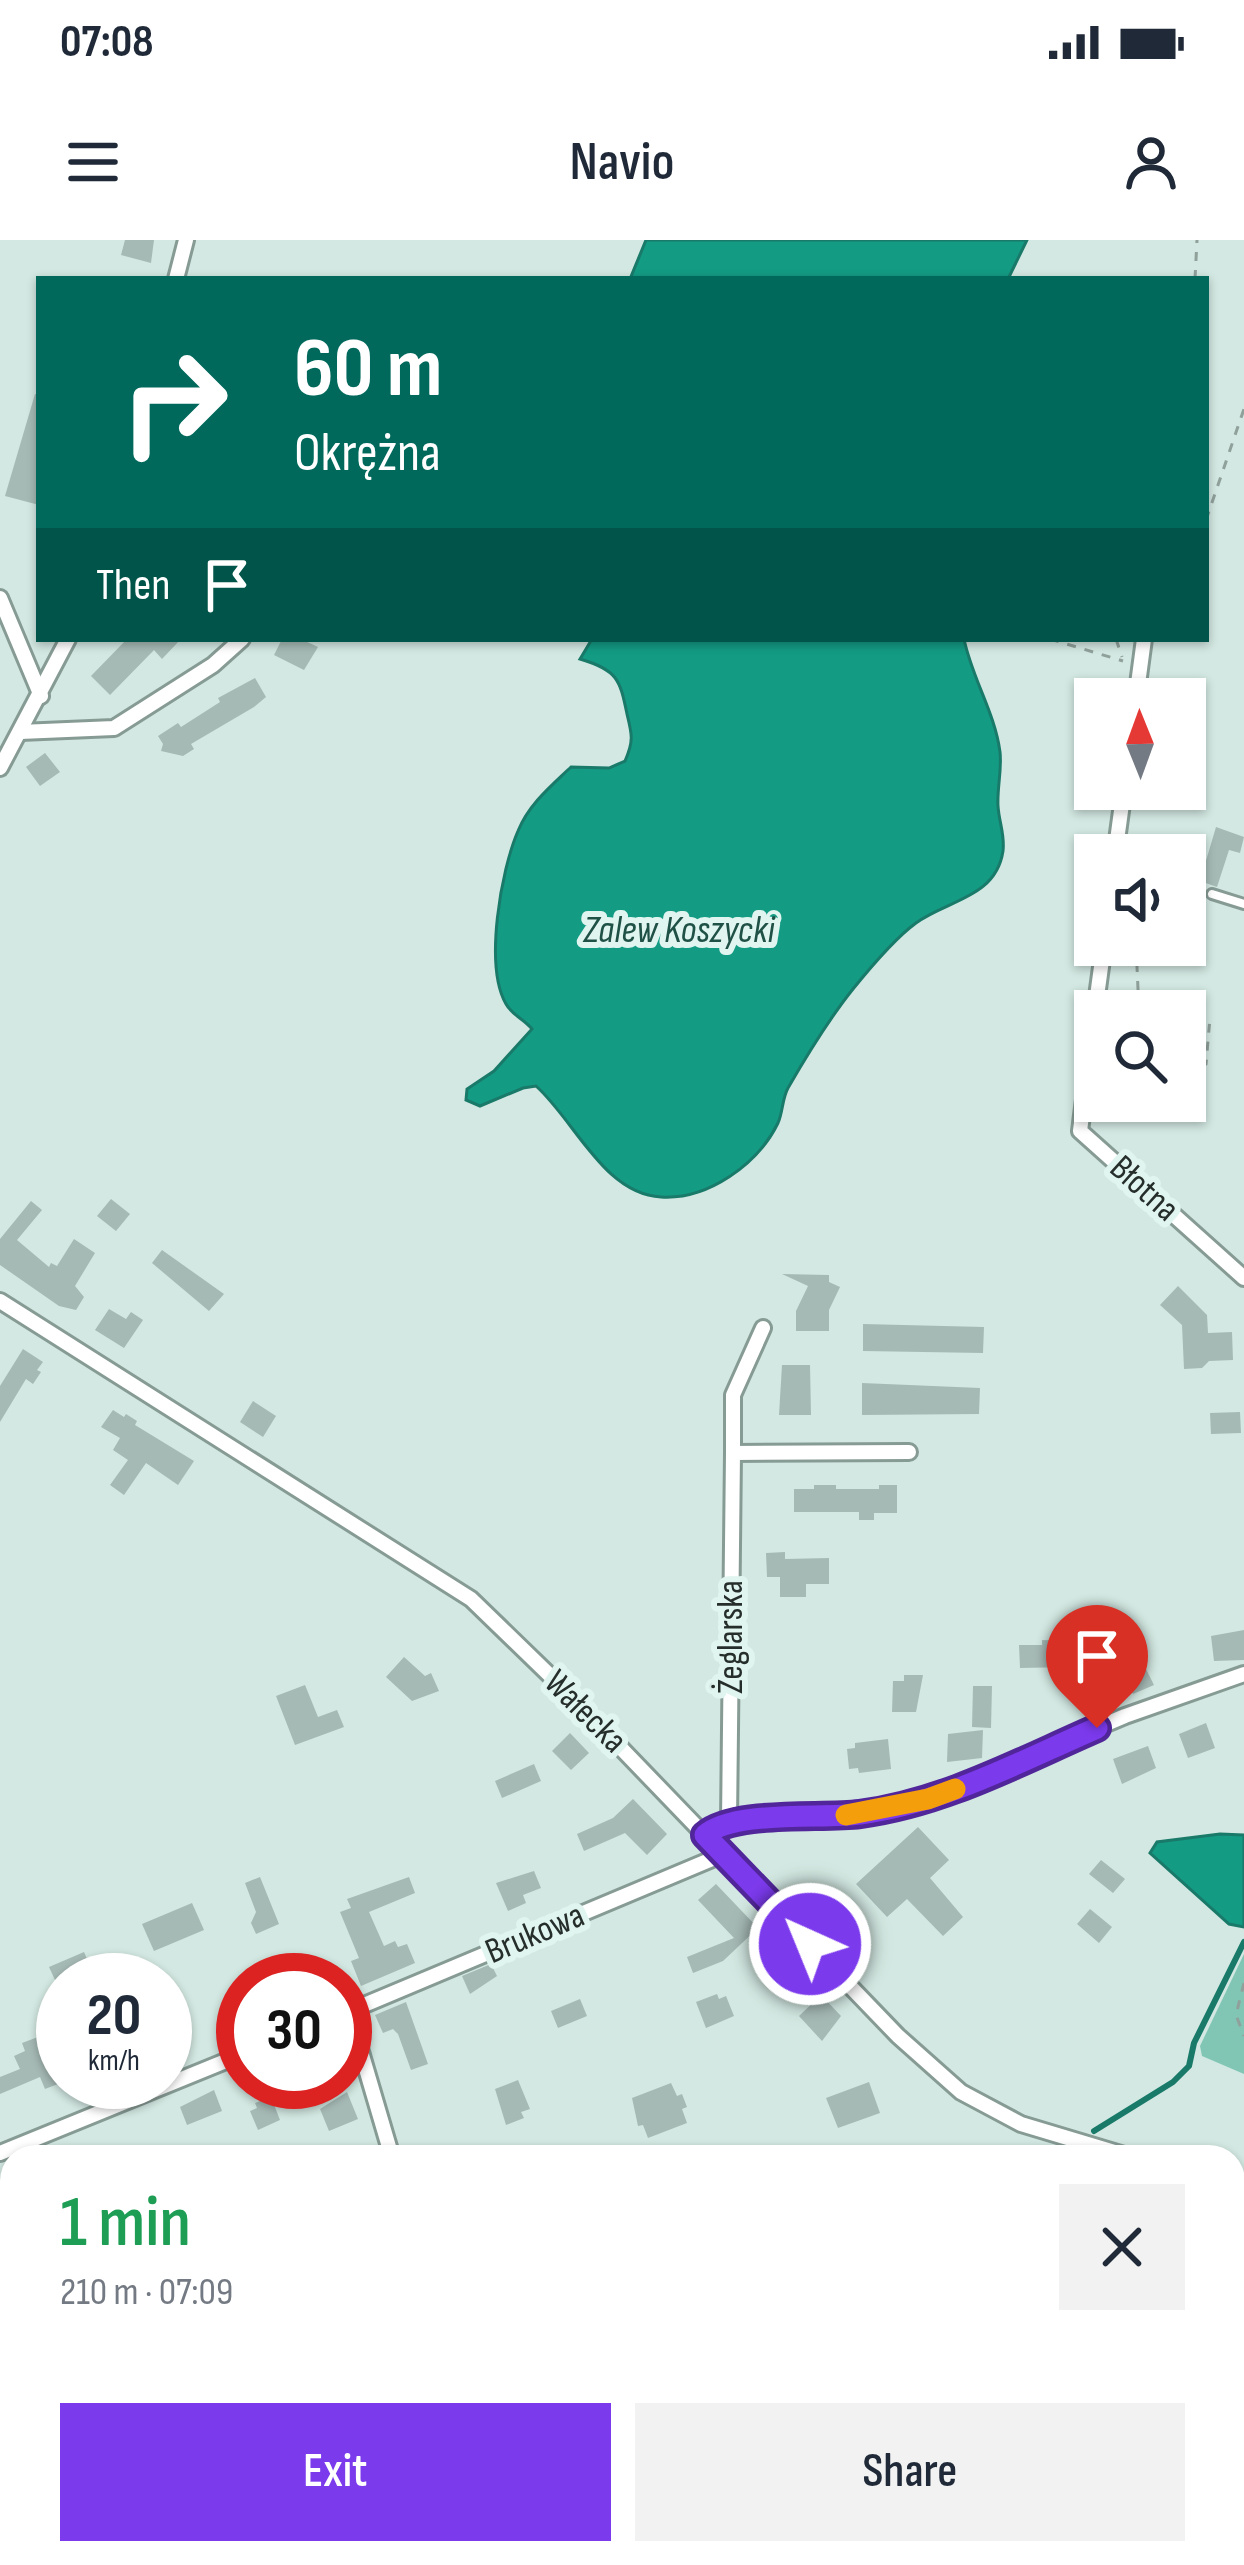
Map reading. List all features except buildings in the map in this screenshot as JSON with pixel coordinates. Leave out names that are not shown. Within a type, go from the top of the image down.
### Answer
[{"type":"street","points":[[177,276],[186,240]]},
{"type":"street","points":[[0,598],[41,696]]},
{"type":"street","points":[[0,768],[67,642]]},
{"type":"street","points":[[20,732],[114,728],[213,665],[239,642]]},
{"type":"street","points":[[1139,678],[1144,642]]},
{"type":"street","name":"Błotna","points":[[1081,1122],[1080,1131],[1244,1278]]},
{"type":"street","name":"Wałecka","points":[[0,1301],[471,1599],[568,1693],[898,2036],[961,2092],[1021,2124],[1091,2145]]},
{"type":"street","name":"Żeglarska","points":[[729,1822],[733,1395],[763,1328]]},
{"type":"street","points":[[733,1453],[909,1452]]},
{"type":"street","points":[[705,1835],[729,1822],[865,1813],[928,1799],[1124,1716],[1244,1674]]},
{"type":"street","name":"Brukowa","points":[[372,2002],[724,1854]]},
{"type":"street","points":[[20,2145],[216,2065]]},
{"type":"street","points":[[372,2093],[388,2145]]},
{"type":"lane","points":[[1212,894],[1244,904]]},
{"type":"path","points":[[1195,276],[1197,240]]},
{"type":"path","points":[[1209,513],[1244,409]]},
{"type":"path","points":[[1060,642],[1123,661],[1117,642]]},
{"type":"path","points":[[1206,1064],[1210,1018]]},
{"type":"path","points":[[1244,1983],[1236,2015],[1244,2036]]},
{"type":"shaded area","points":[[1244,1954],[1244,2074],[1202,2056],[1200,2046]]},
{"type":"water","points":[[646,240],[1027,240],[1009,276],[631,276]]},
{"type":"water","name":"Zalew Koszycki","points":[[590,642],[965,642],[1000,752],[998,806],[1003,851],[991,879],[916,923],[867,972],[803,1063],[786,1092],[778,1123],[758,1152],[713,1186],[679,1196],[641,1193],[623,1183],[592,1154],[536,1086],[480,1106],[466,1100],[467,1089],[494,1071],[532,1029],[506,1004],[496,966],[501,893],[518,831],[534,804],[571,767],[609,768],[625,761],[630,748],[619,684],[602,667],[580,659]]},
{"type":"water","points":[[1244,1835],[1244,1927],[1229,1924],[1150,1853],[1157,1842]]},
{"type":"waterway","points":[[1094,2131],[1173,2082],[1189,2066],[1194,2043],[1244,1942]]},
{"type":"slow traffic","points":[[846,1815],[955,1789]]},
{"type":"route","points":[[810,1944],[705,1835],[729,1822],[865,1813],[928,1799],[1097,1728]]}]
